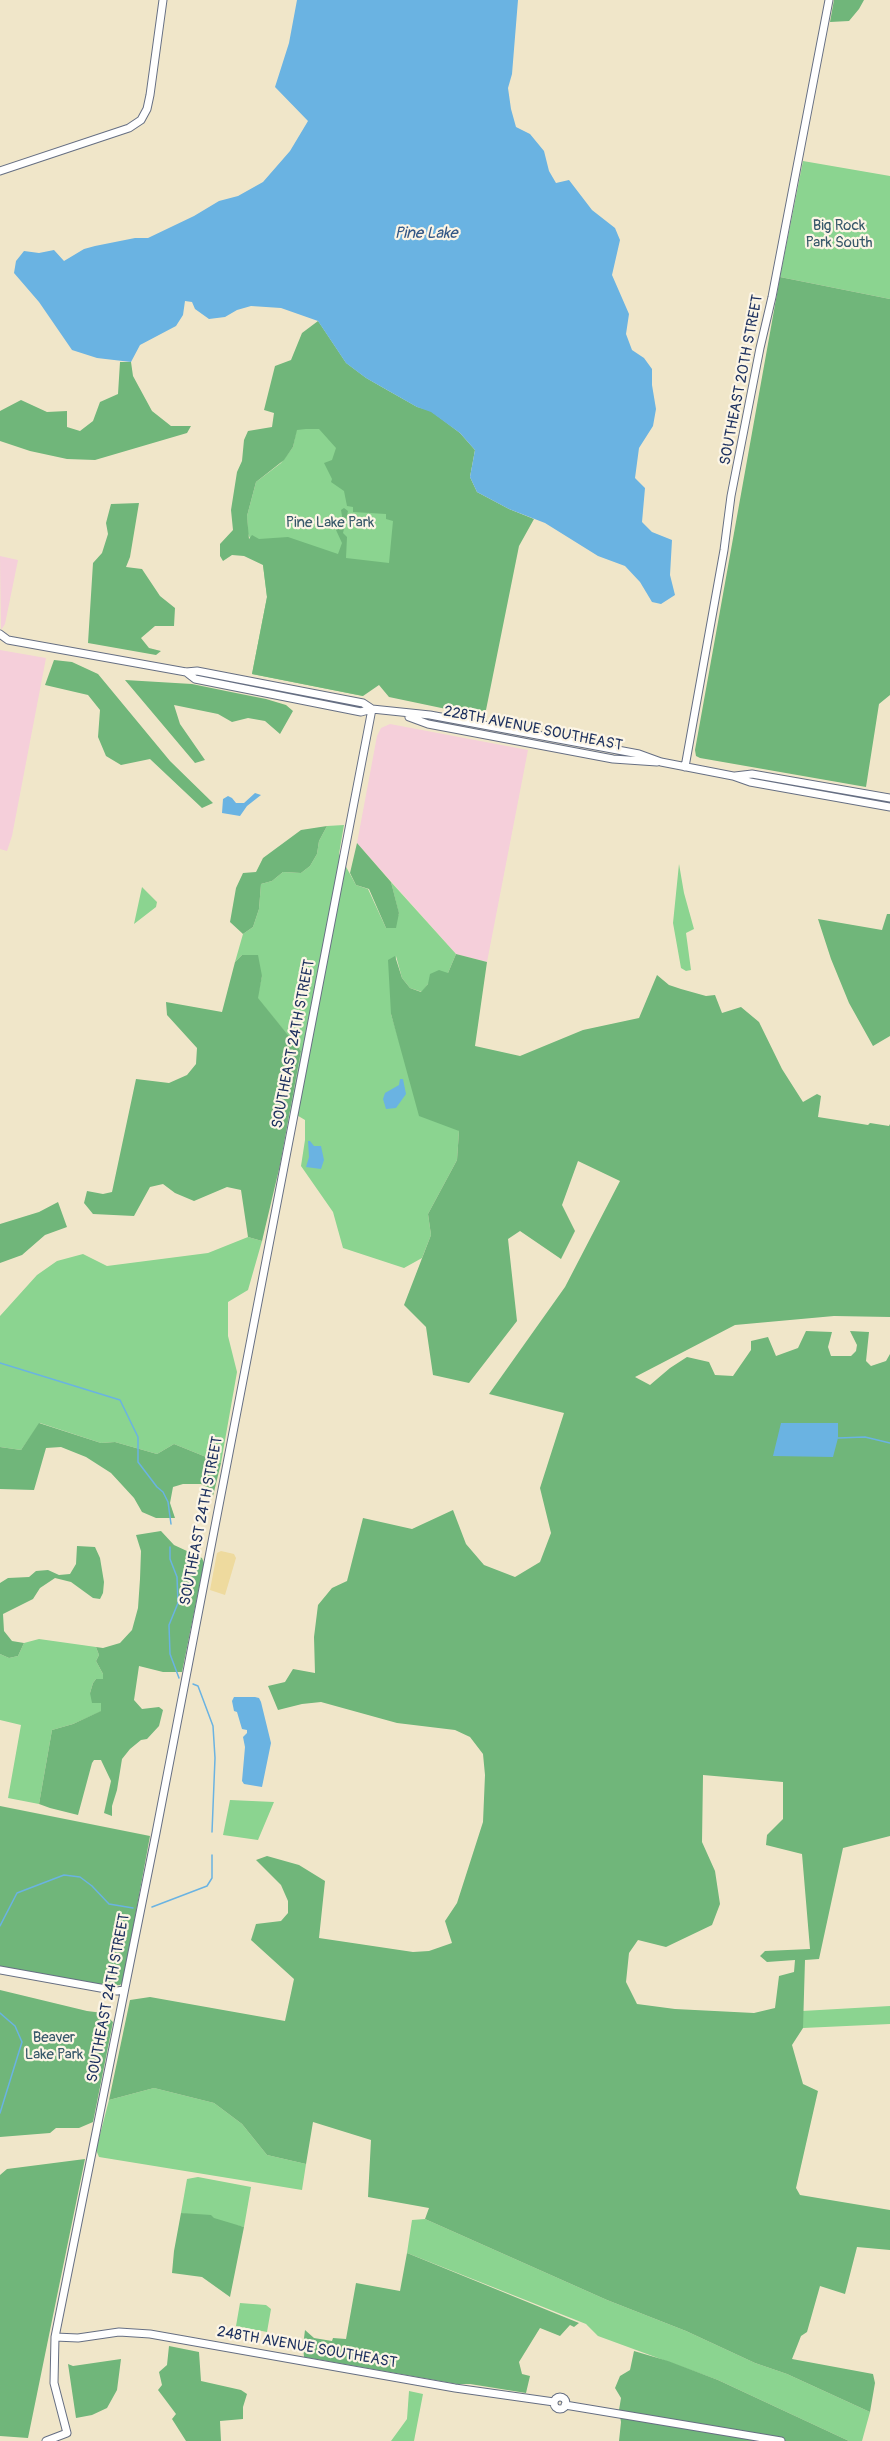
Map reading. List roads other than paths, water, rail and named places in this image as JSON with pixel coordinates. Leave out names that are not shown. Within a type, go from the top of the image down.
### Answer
[{"type":"street","points":[[0,171],[129,128],[141,120],[150,95],[163,0]]},
{"type":"street","name":"SOUTHEAST 20TH STREET","points":[[685,767],[722,562],[731,498],[829,0]]},
{"type":"street","name":"228TH AVENUE SOUTHEAST","points":[[0,634],[8,640]]},
{"type":"street","name":"228TH AVENUE SOUTHEAST","points":[[0,642],[8,640],[186,672],[197,671],[363,703],[372,709],[401,714],[430,715],[639,754],[661,762],[733,776],[750,782],[890,807]]},
{"type":"street","name":"228TH AVENUE SOUTHEAST","points":[[186,672],[195,679],[361,712],[372,709]]},
{"type":"street","points":[[248,689],[250,681]]},
{"type":"street","name":"SOUTHEAST 24TH STREET","points":[[46,2441],[67,2433],[54,2383],[55,2337],[372,709]]},
{"type":"street","name":"228TH AVENUE SOUTHEAST","points":[[401,714],[428,724],[613,759],[661,762]]},
{"type":"street","points":[[527,741],[560,740]]},
{"type":"street","name":"228TH AVENUE SOUTHEAST","points":[[733,776],[752,774],[890,798]]},
{"type":"street","points":[[0,1970],[117,1991],[124,1990]]},
{"type":"street","name":"248TH AVENUE SOUTHEAST","points":[[55,2337],[78,2338],[119,2332],[150,2334],[455,2388],[554,2402],[560,2397],[564,2399],[566,2405],[781,2441]]},
{"type":"water","name":"Pine Lake","points":[[297,0],[518,0],[512,74],[508,88],[516,127],[530,134],[544,151],[549,171],[556,183],[569,180],[592,210],[615,228],[620,240],[612,275],[629,314],[626,334],[632,350],[644,358],[652,369],[656,409],[653,426],[639,448],[635,478],[645,488],[642,522],[652,532],[672,540],[670,575],[675,595],[661,604],[652,602],[640,582],[625,566],[598,556],[545,523],[509,509],[477,492],[470,477],[475,450],[460,433],[431,412],[417,407],[366,378],[346,363],[318,321],[281,308],[251,306],[225,317],[209,319],[195,309],[192,302],[185,301],[183,315],[176,326],[140,345],[131,362],[97,358],[72,350],[39,302],[14,273],[16,261],[24,251],[39,253],[54,250],[64,261],[84,249],[135,238],[148,238],[219,201],[238,196],[263,182],[290,151],[308,121],[275,87],[289,43]]},
{"type":"water","points":[[255,793],[261,795],[247,806],[240,816],[222,813],[223,799],[228,796],[236,803],[244,803]]},
{"type":"water","points":[[400,1079],[403,1079],[406,1094],[396,1108],[386,1109],[383,1099],[385,1093],[399,1085]]},
{"type":"water","points":[[308,1141],[314,1146],[321,1146],[324,1160],[321,1169],[306,1167],[309,1157]]},
{"type":"water","points":[[781,1423],[838,1423],[838,1438],[833,1457],[773,1456]]},
{"type":"water","points":[[234,1697],[255,1697],[261,1702],[271,1743],[262,1787],[244,1784],[242,1781],[245,1747],[243,1737],[247,1730],[242,1729],[237,1712],[234,1711],[232,1701]]},
{"type":"waterway","points":[[0,1363],[120,1400],[138,1437],[138,1462],[163,1492],[168,1502],[171,1524]]},
{"type":"waterway","points":[[838,1438],[865,1437],[890,1443]]},
{"type":"waterway","points":[[170,1547],[170,1559],[177,1577],[178,1603],[169,1625],[170,1654],[179,1678]]},
{"type":"waterway","points":[[193,1684],[198,1686],[213,1726],[215,1758],[212,1832]]},
{"type":"waterway","points":[[152,1907],[207,1886],[212,1878],[212,1855]]},
{"type":"waterway","points":[[0,1926],[17,1893],[64,1875],[80,1877],[109,1904],[133,1908]]},
{"type":"waterway","points":[[0,2013],[15,2026],[22,2042],[0,2113]]},
{"type":"park label","name":"Big Rock Park South","points":[[839,234]]},
{"type":"park label","name":"Pine Lake Park","points":[[330,523]]},
{"type":"park label","name":"Beaver Lake Park","points":[[54,2046]]}]
